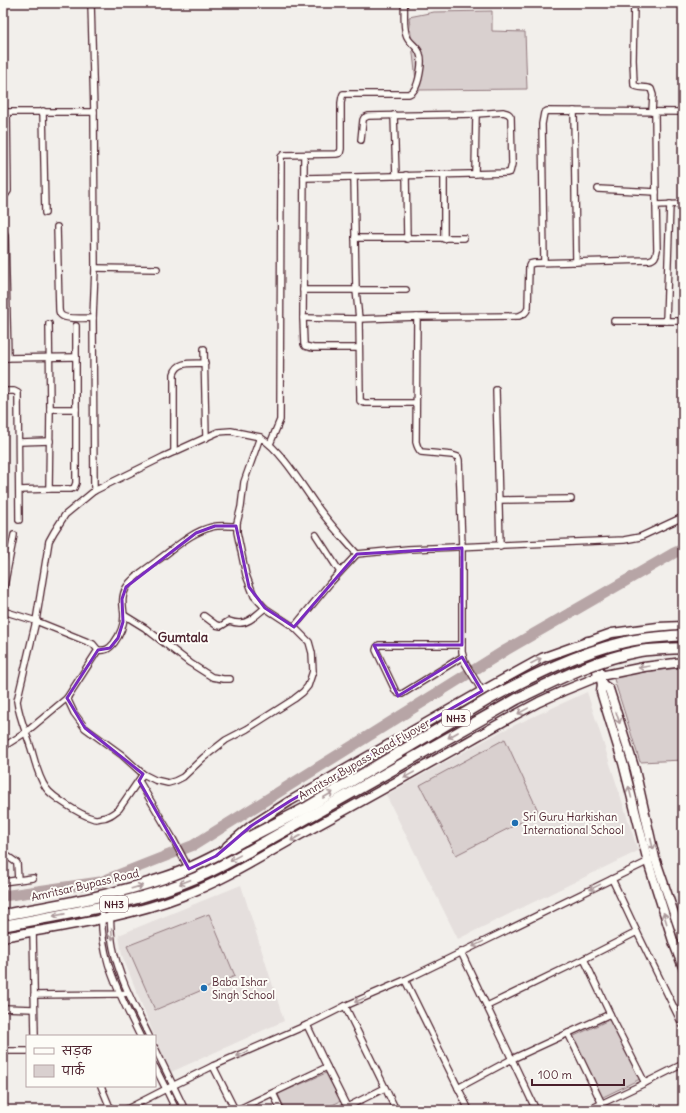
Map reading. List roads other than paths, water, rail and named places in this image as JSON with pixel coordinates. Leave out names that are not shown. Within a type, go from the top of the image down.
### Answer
[{"type":"highway","name":"Amritsar Bypass Road Flyover","points":[[216,856],[306,808],[515,685],[564,662],[604,647],[626,641],[683,635]]},
{"type":"highway","points":[[588,642],[601,680]]},
{"type":"highway","name":"Amritsar Bypass Road Flyover","points":[[220,866],[517,699],[558,679],[606,660],[640,651],[683,648]]},
{"type":"highway","name":"Amritsar Bypass Road","points":[[3,915],[139,887],[190,869],[216,856]]},
{"type":"highway","name":"Amritsar Bypass Road","points":[[3,926],[105,906],[178,885],[220,866]]},
{"type":"street","points":[[91,3],[94,112],[95,268],[93,318],[94,491]]},
{"type":"street","points":[[270,444],[280,420],[281,157],[283,155],[340,153],[341,103],[343,94],[409,94],[414,90],[419,74],[421,60],[418,49],[406,36],[404,3]]},
{"type":"street","points":[[303,318],[359,319],[519,316],[524,315],[528,308],[530,264],[544,262],[653,260],[657,250],[653,94],[651,89],[648,87],[638,87],[634,85],[634,3]]},
{"type":"street","points":[[43,111],[45,213]]},
{"type":"street","points":[[544,262],[542,124],[544,113],[547,111],[683,112]]},
{"type":"street","points":[[574,111],[576,262]]},
{"type":"street","points":[[3,195],[8,191],[5,112],[94,112]]},
{"type":"street","points":[[304,178],[507,173],[510,172],[512,164],[510,115],[503,112],[368,116],[364,118],[362,123],[361,140]]},
{"type":"street","points":[[475,174],[476,114]]},
{"type":"street","points":[[394,115],[396,176]]},
{"type":"street","points":[[304,158],[304,344],[305,346],[313,348],[359,348]]},
{"type":"street","points":[[444,174],[444,239]]},
{"type":"street","points":[[406,175],[407,239]]},
{"type":"street","points":[[354,177],[360,397],[362,403],[416,403]]},
{"type":"street","points":[[598,190],[656,192]]},
{"type":"street","points":[[666,321],[670,204]]},
{"type":"street","points":[[656,205],[683,204]]},
{"type":"street","points":[[57,227],[60,314],[69,318],[93,318]]},
{"type":"street","points":[[3,230],[5,235],[5,358],[76,358]]},
{"type":"street","points":[[355,238],[464,238]]},
{"type":"street","points":[[95,268],[157,269]]},
{"type":"street","points":[[303,290],[406,290]]},
{"type":"street","points":[[417,317],[416,442],[418,450],[421,452],[452,455],[456,456],[459,460],[462,548],[462,657],[482,690]]},
{"type":"street","points":[[614,321],[683,321]]},
{"type":"street","points":[[49,489],[50,324]]},
{"type":"street","points":[[19,490],[71,489],[76,486],[76,326]]},
{"type":"street","points":[[204,349],[206,438]]},
{"type":"street","points":[[174,452],[174,374],[176,369],[184,364],[205,363]]},
{"type":"street","points":[[496,390],[500,546]]},
{"type":"street","points":[[3,391],[14,391],[18,393],[19,520]]},
{"type":"street","points":[[50,409],[76,409]]},
{"type":"street","points":[[143,774],[115,813],[102,818],[92,818],[74,809],[46,789],[40,777],[25,732],[17,701],[36,622],[45,561],[50,541],[65,514],[94,491],[174,452],[215,433],[222,431],[239,432],[260,437],[270,444],[326,518],[356,554]]},
{"type":"street","points":[[67,698],[74,713],[85,728],[122,755],[143,774],[161,782],[168,783],[183,777],[203,758],[226,740],[247,729],[294,699],[308,686],[313,671],[312,653],[309,642],[294,627],[265,608],[254,596],[246,575],[236,526],[241,507],[244,482],[260,437]]},
{"type":"street","points":[[19,442],[50,441]]},
{"type":"street","points":[[499,500],[571,499]]},
{"type":"street","points":[[294,627],[356,554],[408,549],[462,548],[633,539],[683,517]]},
{"type":"street","points":[[98,650],[106,650],[110,648],[121,632],[124,615],[122,598],[124,592],[132,581],[196,533],[215,526],[236,526]]},
{"type":"street","points":[[3,592],[14,535]]},
{"type":"street","points":[[316,535],[340,572]]},
{"type":"street","points":[[204,616],[216,625],[221,626],[229,621],[240,623],[247,621],[265,608]]},
{"type":"street","points":[[3,610],[93,644],[98,650]]},
{"type":"street","points":[[124,615],[145,628],[190,663],[212,677],[230,679]]},
{"type":"street","points":[[216,856],[251,826],[290,801],[482,690],[542,658],[612,633],[658,627],[683,626]]},
{"type":"street","points":[[462,645],[379,645],[376,647],[376,650],[396,692],[400,694],[462,657]]},
{"type":"street","points":[[3,747],[25,732],[67,698],[98,650]]},
{"type":"street","points":[[3,936],[110,917],[154,906],[184,896],[241,868],[353,807],[539,702],[563,691],[644,667],[683,662]]},
{"type":"street","points":[[601,680],[608,689],[635,770],[651,860],[674,944],[683,968]]},
{"type":"street","points":[[139,781],[190,869]]},
{"type":"street","points":[[3,853],[17,863],[18,880]]},
{"type":"street","points":[[126,1110],[214,1066],[405,980],[651,860]]},
{"type":"street","points":[[651,860],[683,940]]},
{"type":"street","points":[[3,882],[32,878]]},
{"type":"street","points":[[612,879],[683,1026]]},
{"type":"street","points":[[105,895],[105,906],[101,918],[102,939],[105,955],[113,981],[140,1035]]},
{"type":"street","points":[[105,906],[110,917],[113,947],[120,971],[128,993],[149,1035]]},
{"type":"street","points":[[33,931],[35,1035]]},
{"type":"street","points":[[487,1006],[637,932]]},
{"type":"street","points":[[461,952],[536,1110]]},
{"type":"street","points":[[584,959],[645,1083]]},
{"type":"street","points":[[405,980],[469,1110]]},
{"type":"street","points":[[34,995],[128,993]]},
{"type":"street","points":[[345,1006],[396,1110]]},
{"type":"street","points":[[3,1008],[34,1009]]},
{"type":"street","points":[[458,1088],[512,1060],[610,1014]]},
{"type":"street","points":[[307,1025],[347,1107]]},
{"type":"street","points":[[568,1033],[602,1104]]},
{"type":"street","points":[[156,1050],[185,1110]]},
{"type":"street","points":[[3,1051],[26,1051]]},
{"type":"street","points":[[588,1110],[683,1064]]},
{"type":"street","points":[[214,1066],[236,1110],[327,1068]]},
{"type":"street","points":[[156,1069],[176,1110]]},
{"type":"street","points":[[101,1087],[111,1110]]},
{"type":"street","points":[[341,1110],[385,1088]]},
{"type":"street","points":[[273,1093],[281,1110]]},
{"type":"waterway","points":[[3,896],[100,882],[194,845],[506,650],[683,549]]},
{"type":"place","name":"Sri Guru Harkishan International School","points":[[515,823]]},
{"type":"place","name":"Baba Ishar Singh School","points":[[204,988]]},
{"type":"district","name":"Gumtala","points":[[183,637]]}]
